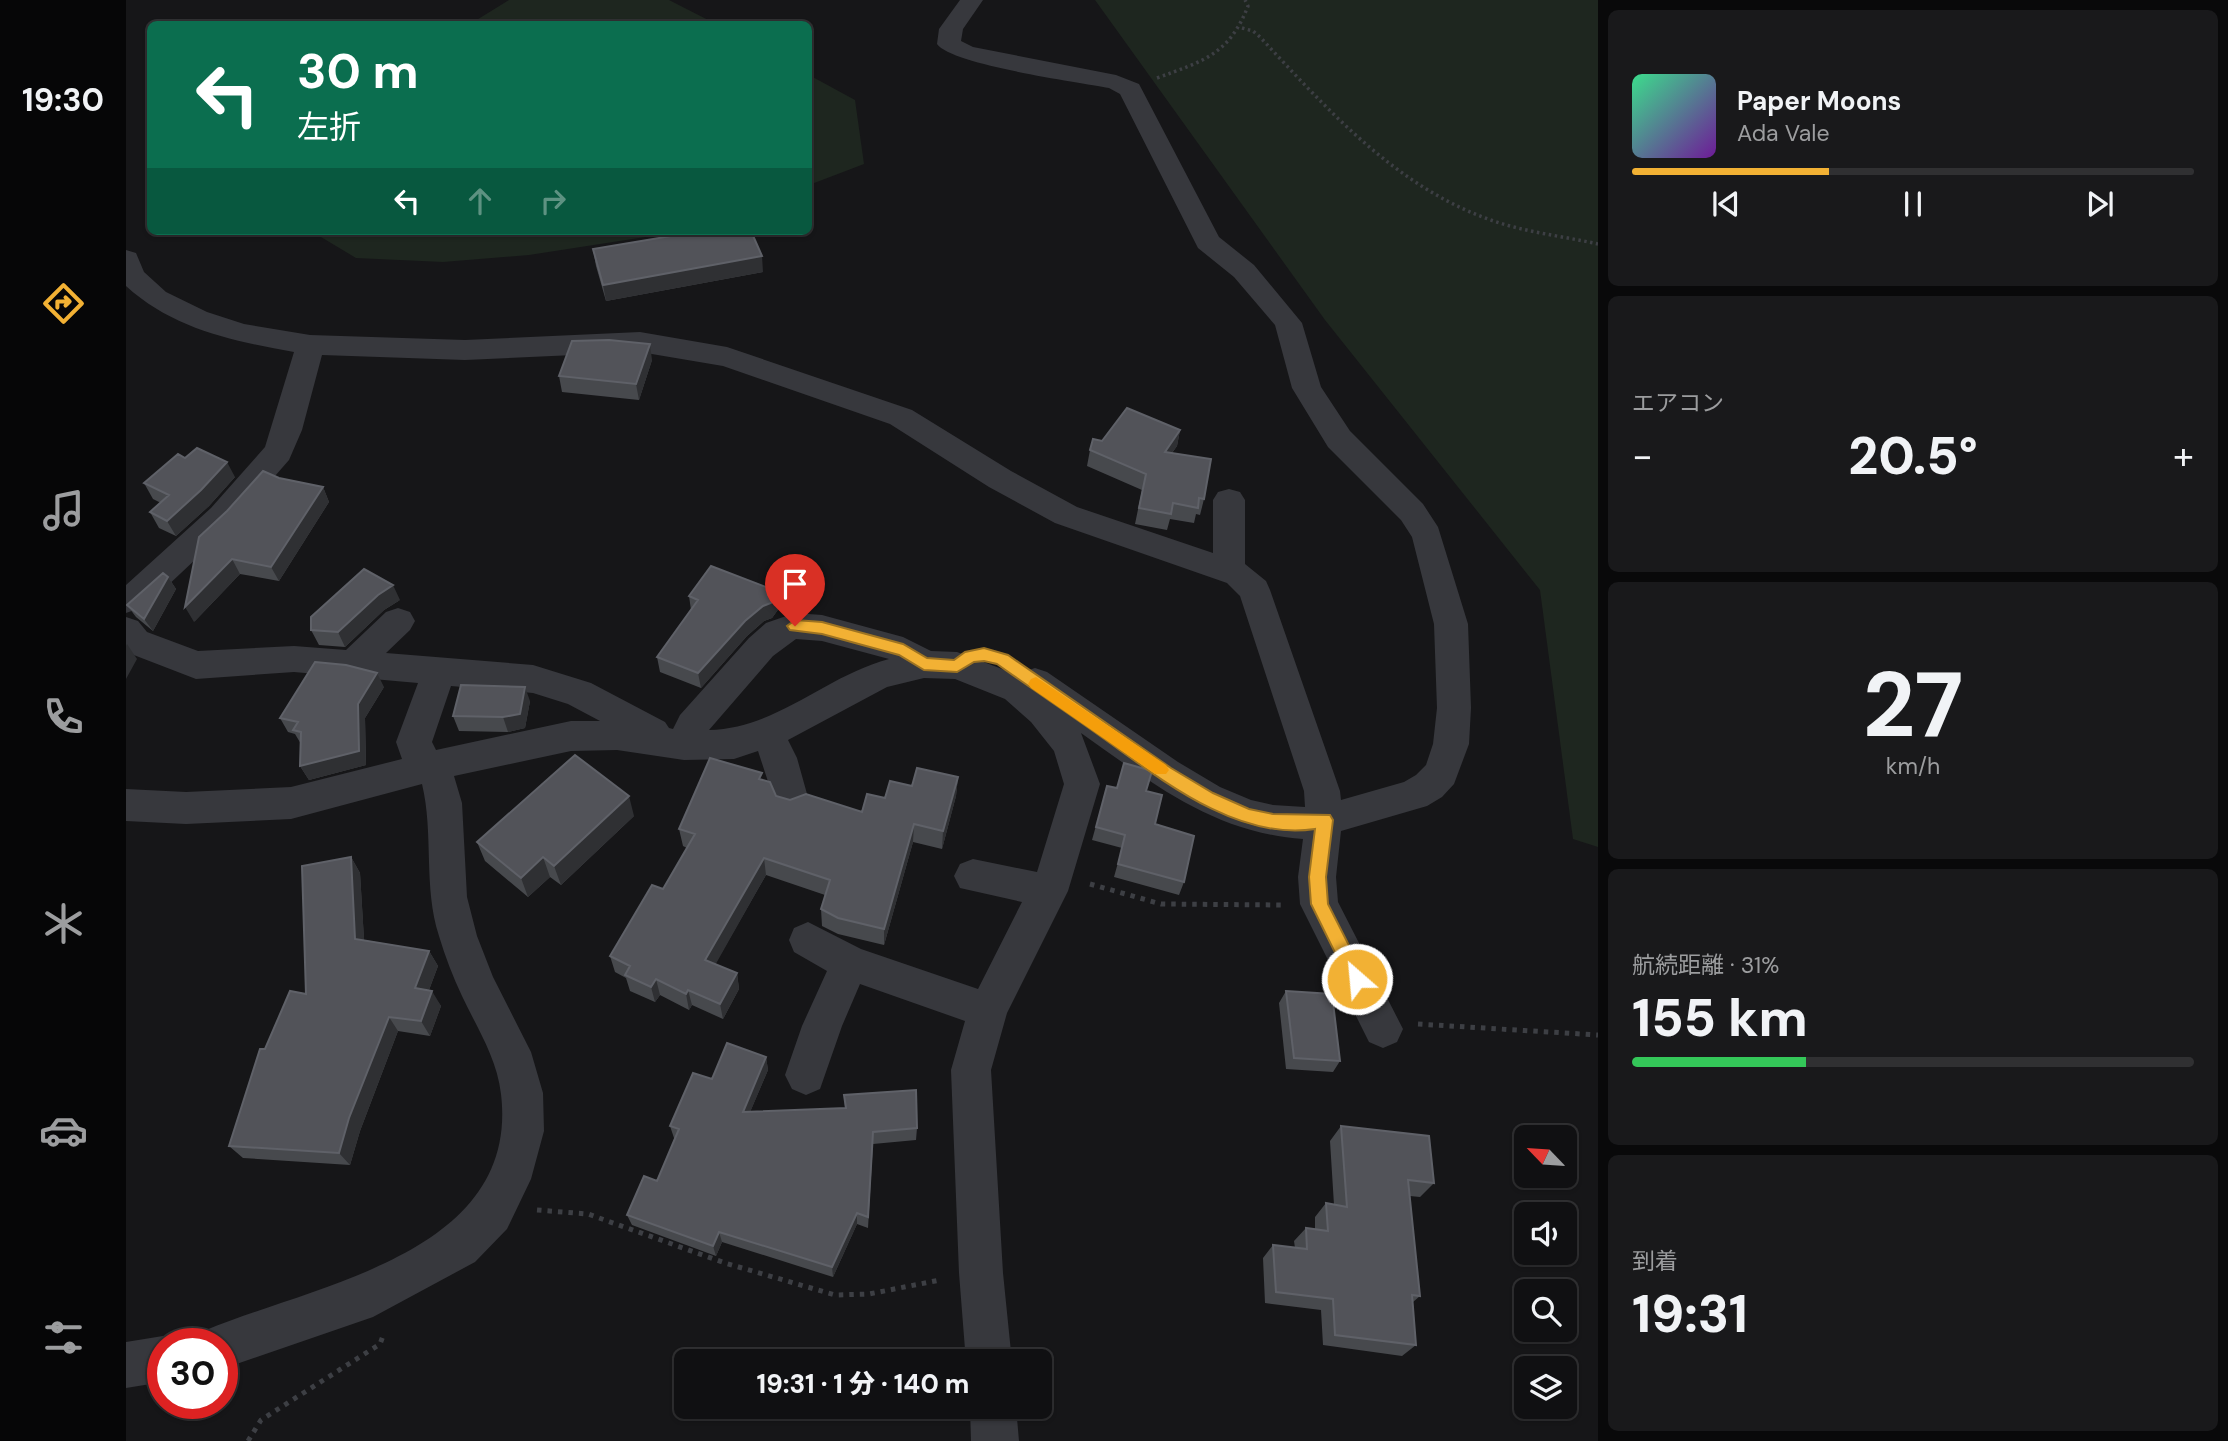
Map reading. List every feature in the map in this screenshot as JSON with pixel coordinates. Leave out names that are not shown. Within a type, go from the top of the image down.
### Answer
[{"type":"street","points":[[126,805],[186,808],[291,803],[480,754],[571,736],[617,735],[673,743],[734,744],[768,734],[878,676],[984,654],[1002,660],[1165,773],[1208,798],[1247,815],[1273,821],[1304,823],[1324,820],[1414,795],[1429,786],[1441,773],[1451,744],[1454,708],[1451,624],[1427,536],[1412,512],[1339,439],[1307,388],[1288,323],[1244,271],[1208,242],[1130,89],[1116,82],[966,53],[949,44],[951,29],[972,0]]},
{"type":"street","points":[[126,259],[132,276],[156,298],[197,319],[240,333],[310,345],[465,350],[640,342],[727,357],[901,417],[1000,479],[1066,515],[1238,574],[1254,590],[1322,791],[1324,820],[1317,877],[1319,904],[1383,1029]]},
{"type":"street","points":[[126,600],[134,597],[222,516],[278,452],[287,430],[310,345]]},
{"type":"street","points":[[1229,500],[1229,570]]},
{"type":"street","points":[[356,665],[398,621]]},
{"type":"street","points":[[673,743],[761,647],[778,632],[795,626],[822,628],[903,650],[1017,689],[1043,712],[1070,745],[1082,784],[1052,883],[988,1011],[971,1070],[981,1273],[988,1349]]},
{"type":"street","points":[[126,630],[135,641],[196,665],[294,659],[533,679],[579,693],[673,743]]},
{"type":"street","points":[[238,1341],[357,1301],[460,1246],[492,1214],[510,1178],[523,1131],[522,1093],[511,1052],[472,975],[458,936],[448,897],[444,803],[440,784],[431,767],[418,756],[414,743],[439,671]]},
{"type":"street","points":[[768,734],[779,758],[791,801]]},
{"type":"street","points":[[973,876],[1052,883]]},
{"type":"street","points":[[807,940],[850,963],[988,1011]]},
{"type":"street","points":[[806,1075],[822,1026],[850,963]]},
{"type":"street","points":[[126,1365],[147,1362]]},
{"type":"street","points":[[994,1419],[995,1441]]},
{"type":"path","points":[[1130,89],[1222,52],[1242,28],[1248,6],[1245,0]]},
{"type":"path","points":[[1242,28],[1253,31],[1260,37],[1358,139],[1401,175],[1444,200],[1490,219],[1598,243]]},
{"type":"path","points":[[1052,883],[1161,904],[1319,904]]},
{"type":"path","points":[[1383,1029],[1412,1024],[1598,1035]]},
{"type":"path","points":[[498,1202],[534,1210],[588,1214],[725,1263],[835,1296],[869,1294],[981,1273]]},
{"type":"path","points":[[248,1441],[261,1420],[380,1344],[401,1278]]},
{"type":"shaded area","points":[[509,0],[669,0],[710,21],[475,21]]},
{"type":"shaded area","points":[[1095,0],[1598,0],[1598,847],[1573,839],[1540,590],[1325,320]]},
{"type":"shaded area","points":[[812,77],[855,100],[864,164],[812,184]]},
{"type":"shaded area","points":[[318,235],[658,235],[529,255],[443,262],[356,258]]},
{"type":"building","points":[[677,235],[753,235],[762,256],[603,285],[593,249]]},
{"type":"building","points":[[609,340],[650,344],[636,384],[559,376],[572,341]]},
{"type":"building","points":[[1127,408],[1180,430],[1165,452],[1211,459],[1204,499],[1199,498],[1198,508],[1173,503],[1171,514],[1139,508],[1146,474],[1090,450],[1093,439],[1102,441]]},
{"type":"building","points":[[197,448],[227,462],[167,521],[150,512],[169,495],[144,483],[178,454],[185,458]]},
{"type":"building","points":[[263,471],[279,478],[323,487],[271,567],[232,559],[185,607],[199,537]]},
{"type":"building","points":[[711,566],[779,592],[771,603],[745,621],[698,673],[657,657],[698,600],[689,596]]},
{"type":"building","points":[[364,569],[393,585],[378,595],[338,632],[311,630],[311,617]]},
{"type":"building","points":[[163,573],[168,577],[144,619],[127,605]]},
{"type":"building","points":[[315,662],[346,665],[377,673],[358,704],[359,751],[300,766],[301,732],[293,730],[298,722],[280,718]]},
{"type":"building","points":[[461,685],[525,687],[520,714],[503,717],[453,716]]},
{"type":"building","points":[[575,755],[629,796],[554,866],[543,857],[521,878],[477,842]]},
{"type":"building","points":[[710,758],[762,773],[759,779],[770,782],[776,796],[790,800],[806,794],[862,812],[867,794],[885,798],[890,781],[912,786],[917,768],[958,777],[943,831],[914,824],[884,929],[838,918],[821,909],[830,880],[764,858],[705,960],[737,973],[720,1004],[688,990],[686,994],[656,979],[651,987],[625,975],[630,966],[610,956],[652,885],[663,889],[695,834],[679,829]]},
{"type":"building","points":[[1124,763],[1152,771],[1146,791],[1162,795],[1155,824],[1194,836],[1184,882],[1118,864],[1125,835],[1096,827],[1107,786],[1117,788]]},
{"type":"building","points":[[351,857],[355,939],[429,951],[415,988],[432,991],[421,1021],[389,1017],[349,1118],[339,1153],[229,1146],[260,1049],[265,1049],[290,991],[306,994],[302,866]]},
{"type":"building","points":[[1286,991],[1332,994],[1340,1061],[1294,1058]]},
{"type":"building","points":[[727,1043],[766,1057],[743,1112],[846,1108],[844,1095],[916,1090],[917,1128],[873,1132],[868,1217],[857,1213],[832,1267],[719,1232],[713,1246],[627,1215],[644,1176],[657,1181],[679,1129],[670,1126],[693,1073],[712,1079]]},
{"type":"building","points":[[1341,1126],[1429,1136],[1434,1183],[1408,1180],[1420,1296],[1412,1295],[1416,1345],[1335,1335],[1333,1299],[1276,1292],[1273,1245],[1307,1249],[1306,1228],[1328,1231],[1326,1203],[1347,1207]]},
{"type":"slow traffic","points":[[1036,684],[1161,770]]},
{"type":"route","points":[[795,626],[822,628],[903,650],[924,664],[957,666],[960,661],[971,656],[984,654],[1002,660],[1165,773],[1208,798],[1247,815],[1273,821],[1304,823],[1324,820],[1317,877],[1319,904],[1357,979]]}]
